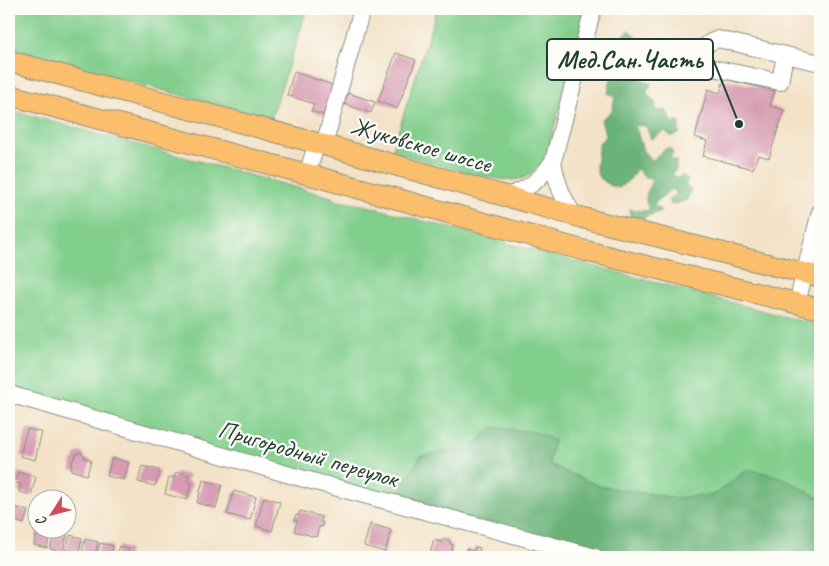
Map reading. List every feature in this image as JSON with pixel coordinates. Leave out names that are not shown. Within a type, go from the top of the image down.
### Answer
[{"type":"main road","name":"Жуковское шоссе","points":[[9,61],[321,144],[574,215],[812,275]]},
{"type":"main road","points":[[9,95],[307,174],[586,251],[820,309]]},
{"type":"street","points":[[307,174],[321,144],[362,9]]},
{"type":"street","points":[[505,196],[517,193],[530,186],[545,173],[553,161],[593,9]]},
{"type":"street","points":[[786,55],[780,82],[708,67],[702,57],[702,51],[705,46],[718,39],[786,55],[820,63]]},
{"type":"street","points":[[553,161],[558,187],[574,215]]},
{"type":"street","points":[[797,303],[812,275],[820,212]]},
{"type":"street","name":"Пригородный переулок","points":[[9,394],[297,478],[595,557]]},
{"type":"green space","points":[[9,9],[307,9],[271,119],[9,49]]},
{"type":"green space","points":[[437,9],[586,9],[547,154],[531,174],[512,180],[497,179],[392,151]]},
{"type":"green space","points":[[630,30],[639,40],[628,46],[630,56],[640,53],[645,60],[650,57],[650,46],[659,45],[661,57],[656,70],[644,68],[625,74],[626,77],[640,78],[651,84],[646,93],[655,102],[656,111],[666,110],[672,122],[679,122],[679,134],[671,136],[665,131],[651,139],[646,126],[635,125],[643,151],[652,161],[662,151],[669,148],[673,152],[670,159],[676,161],[676,170],[671,174],[678,178],[683,175],[688,180],[685,186],[691,189],[687,200],[671,205],[668,200],[678,193],[671,189],[654,204],[661,211],[635,221],[630,216],[629,209],[650,210],[646,198],[652,180],[643,176],[637,168],[630,179],[619,188],[609,185],[598,176],[596,166],[599,143],[606,136],[601,120],[612,111],[615,97],[608,93],[611,78],[616,69],[613,62],[608,68],[604,64],[612,57],[619,39]]},
{"type":"green space","points":[[9,110],[331,197],[337,201],[367,206],[820,326],[820,557],[608,557],[9,395]]},
{"type":"green space","points":[[491,427],[534,432],[554,440],[549,464],[599,486],[677,498],[716,494],[748,469],[781,477],[819,498],[820,557],[614,557],[398,498],[405,482],[421,456],[454,450],[470,450]]},
{"type":"building","points":[[396,53],[416,60],[397,109],[378,101]]},
{"type":"building","points":[[294,72],[336,86],[327,116],[311,111],[314,104],[287,95]]},
{"type":"building","points":[[724,79],[775,91],[770,106],[784,110],[769,158],[758,155],[753,169],[703,156],[707,141],[695,137],[708,89],[720,93]]},
{"type":"building","points":[[348,93],[375,102],[371,113],[344,104]]},
{"type":"building","points":[[27,429],[42,432],[35,460],[20,456]]},
{"type":"building","points":[[81,452],[85,456],[84,458],[91,460],[87,475],[71,470],[72,460],[74,460],[76,454]]},
{"type":"building","points":[[112,458],[129,462],[124,480],[107,476]]},
{"type":"building","points":[[142,466],[159,470],[155,486],[138,482]]},
{"type":"building","points":[[18,472],[36,477],[33,488],[28,488],[28,494],[19,492],[21,484],[15,483]]},
{"type":"building","points":[[176,472],[189,475],[187,481],[192,483],[187,500],[165,494],[169,477],[174,478]]},
{"type":"building","points":[[203,480],[222,485],[216,508],[197,503]]},
{"type":"building","points":[[234,491],[256,497],[250,520],[227,514]]},
{"type":"building","points":[[264,497],[280,502],[272,531],[256,526]]},
{"type":"building","points":[[9,506],[28,511],[24,524],[9,519]]},
{"type":"building","points":[[300,511],[322,517],[320,522],[323,522],[322,527],[319,527],[316,537],[294,531],[297,521],[294,520]]},
{"type":"building","points":[[370,524],[391,530],[385,552],[364,546]]},
{"type":"building","points":[[36,538],[49,538],[47,548],[34,545]]},
{"type":"building","points":[[53,538],[66,538],[63,552],[50,549]]},
{"type":"building","points":[[69,538],[82,538],[78,556],[65,553]]},
{"type":"building","points":[[85,539],[98,542],[94,557],[81,557]]},
{"type":"building","points":[[444,539],[450,541],[450,544],[453,545],[450,557],[429,557],[434,540],[442,542]]},
{"type":"building","points":[[100,543],[113,546],[110,557],[96,557]]},
{"type":"building","points":[[119,546],[129,549],[127,557],[115,557]]},
{"type":"building","points":[[475,547],[480,548],[479,552],[483,553],[482,557],[464,557],[466,549],[474,551]]},
{"type":"building","points":[[249,553],[264,557],[248,557]]},
{"type":"place","name":"Мед.Сан.Часть","points":[[739,124]]}]
